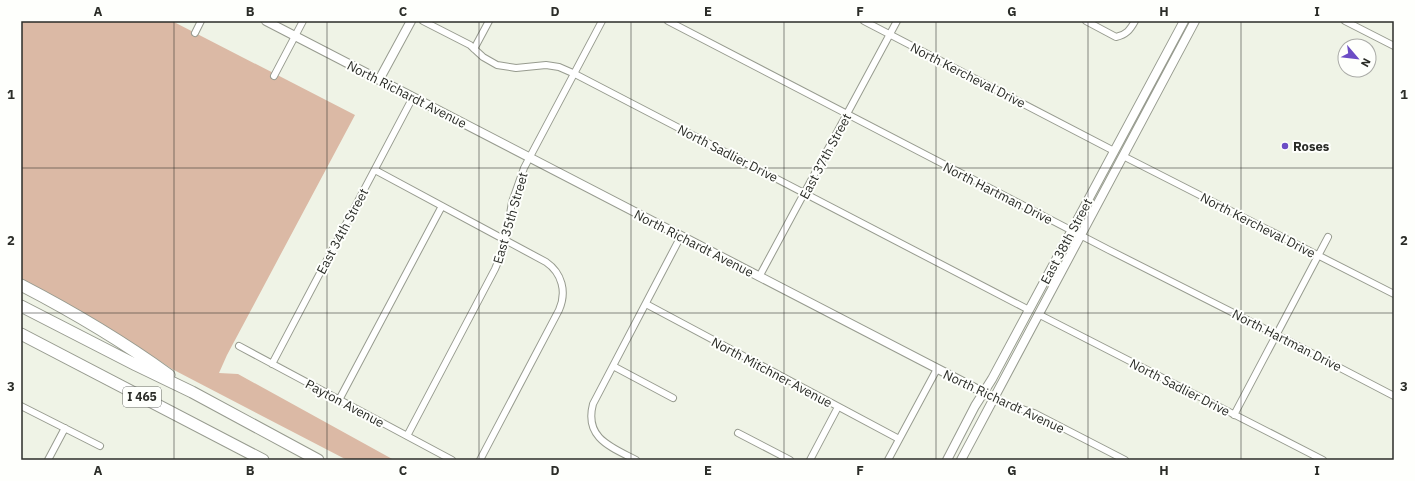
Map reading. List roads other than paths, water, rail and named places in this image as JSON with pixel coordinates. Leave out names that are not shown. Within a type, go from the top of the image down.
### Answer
[{"type":"highway","points":[[21,285],[81,317],[141,355],[192,392]]},
{"type":"highway","name":"I 465","points":[[21,306],[192,392],[318,460]]},
{"type":"highway","name":"I 465","points":[[21,334],[263,460]]},
{"type":"main road","name":"North Richardt Avenue","points":[[266,21],[994,398]]},
{"type":"main road","points":[[380,80],[411,21]]},
{"type":"main road","name":"East 38th Street","points":[[946,460],[982,393],[992,379],[1184,21]]},
{"type":"main road","name":"East 38th Street","points":[[961,460],[1195,21]]},
{"type":"street","points":[[195,33],[201,21]]},
{"type":"street","points":[[274,76],[303,21]]},
{"type":"street","name":"North Sadlier Drive","points":[[422,21],[470,45],[487,60],[500,66],[516,68],[546,65],[559,67],[575,74],[1029,310]]},
{"type":"street","points":[[474,49],[489,21]]},
{"type":"street","name":"East 35th Street","points":[[407,436],[496,268],[506,240],[515,192],[524,168],[602,21]]},
{"type":"street","name":"North Hartman Drive","points":[[668,21],[1081,235],[1277,334],[1394,396]]},
{"type":"street","name":"North Kercheval Drive","points":[[864,21],[1114,151]]},
{"type":"street","name":"East 37th Street","points":[[759,277],[897,21]]},
{"type":"street","points":[[1086,21],[1116,38],[1125,35],[1131,29],[1135,21]]},
{"type":"street","points":[[1345,21],[1394,46]]},
{"type":"street","name":"East 34th Street","points":[[272,364],[413,97]]},
{"type":"street","name":"North Kercheval Drive","points":[[1123,156],[1394,294]]},
{"type":"street","points":[[375,170],[550,265],[559,276],[563,289],[563,300],[560,310],[480,460]]},
{"type":"street","points":[[339,400],[442,206]]},
{"type":"street","points":[[636,460],[602,441],[592,427],[590,414],[593,404],[681,236]]},
{"type":"street","points":[[1234,415],[1328,237]]},
{"type":"street","name":"North Mitchner Avenue","points":[[646,304],[899,439]]},
{"type":"street","name":"North Sadlier Drive","points":[[1038,314],[1322,460]]},
{"type":"street","name":"Payton Avenue","points":[[239,346],[452,460]]},
{"type":"street","points":[[613,366],[673,398]]},
{"type":"street","points":[[888,460],[937,369]]},
{"type":"street","name":"North Richardt Avenue","points":[[994,398],[1034,413],[1125,460]]},
{"type":"street","points":[[21,406],[100,446]]},
{"type":"street","points":[[810,460],[838,407]]},
{"type":"street","points":[[48,460],[65,428]]},
{"type":"street","points":[[738,433],[790,460]]},
{"type":"place","name":"Roses","points":[[1285,146]]}]
